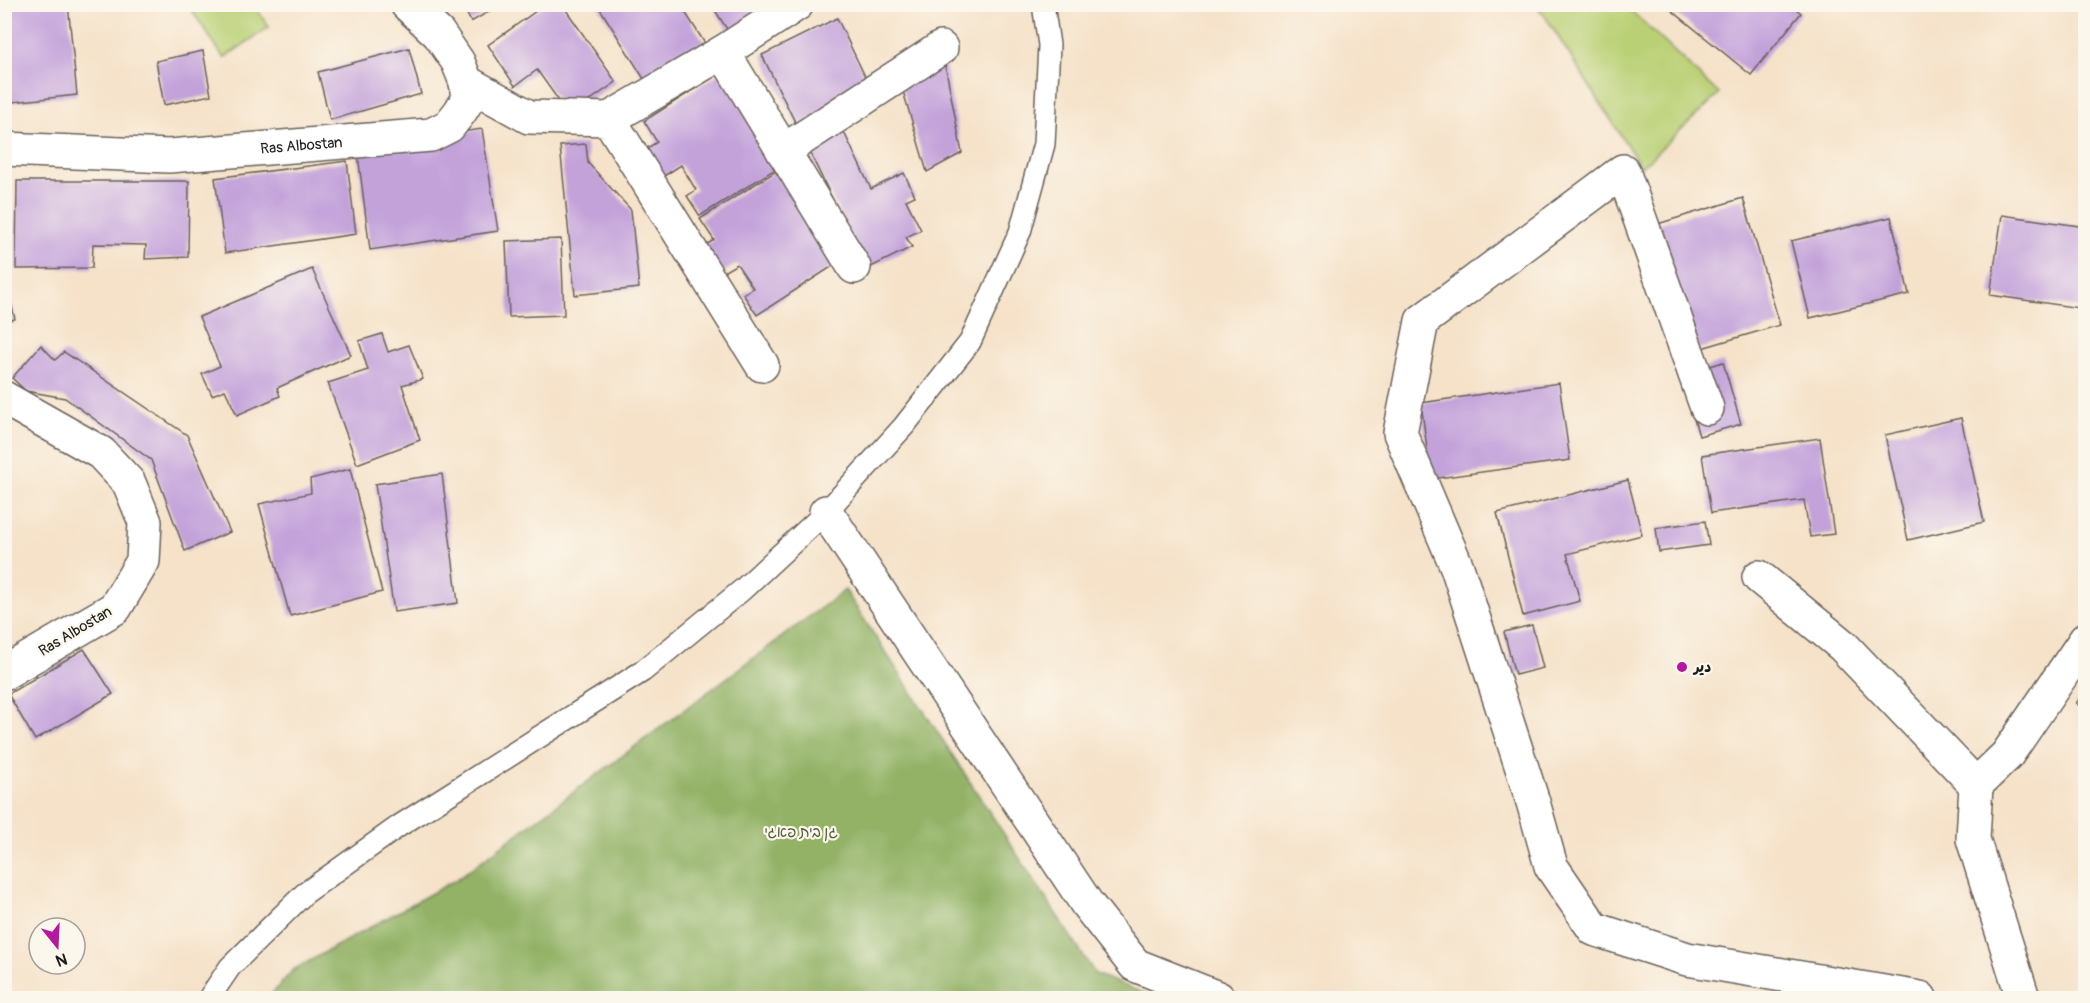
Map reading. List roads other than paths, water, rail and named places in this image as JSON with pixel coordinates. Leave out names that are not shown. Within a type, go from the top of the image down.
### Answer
[{"type":"street","points":[[407,4],[439,34],[458,62],[466,82],[529,117],[609,119],[723,52],[797,4]]},
{"type":"street","points":[[783,151],[941,48]]},
{"type":"street","points":[[723,52],[854,267]]},
{"type":"street","name":"Ras Albostan","points":[[4,149],[169,156],[431,135],[449,126],[460,112],[468,99],[466,82]]},
{"type":"street","points":[[609,119],[762,365]]},
{"type":"street","points":[[1707,408],[1623,171],[1422,321],[1400,433],[1457,567],[1533,802],[1551,866],[1594,929],[1687,959],[1920,999]]},
{"type":"street","name":"Ras Albostan","points":[[4,398],[101,453],[129,483],[145,522],[143,561],[115,608],[4,673]]},
{"type":"street","points":[[826,512],[1080,895],[1121,948],[1135,965],[1218,999]]},
{"type":"street","points":[[1759,577],[1843,646],[1976,785]]},
{"type":"street","points":[[2024,999],[1973,839],[1976,785],[2007,755],[2085,639]]},
{"type":"lane","points":[[209,999],[230,967],[304,894],[399,826],[643,671],[742,590],[826,512],[904,426],[970,342],[1020,232],[1044,144],[1049,45],[1042,4]]},
{"type":"place","name":"دير","points":[[1682,667]]},
{"type":"park label","name":"גן בית פאגי","points":[[801,832]]}]
